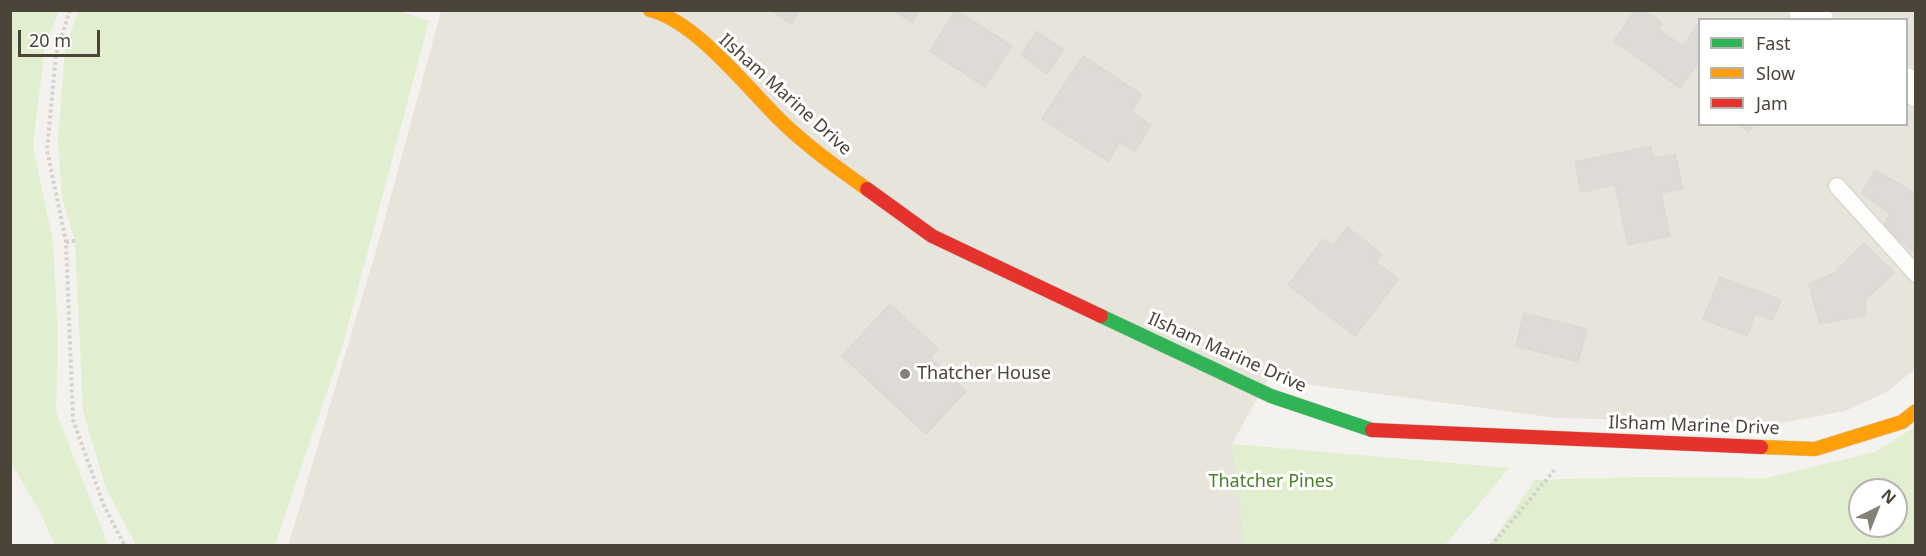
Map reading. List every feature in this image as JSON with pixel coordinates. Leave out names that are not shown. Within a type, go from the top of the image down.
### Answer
[{"type":"street","name":"Ilsham Marine Drive","points":[[661,12],[734,69],[778,118],[822,156],[932,236],[1272,396],[1375,430],[1815,449],[1902,422],[1916,411]]},
{"type":"lane","points":[[1837,186],[1916,274]]},
{"type":"path","points":[[70,10],[56,54],[47,150],[66,243],[73,420],[104,506],[125,546]]},
{"type":"path","points":[[66,243],[75,241]]},
{"type":"path","points":[[1491,546],[1580,440]]},
{"type":"shaded area","points":[[441,11],[1915,11],[1915,369],[1887,392],[1845,411],[1781,423],[1557,418],[1268,379],[1232,444],[1246,545],[288,546],[378,244]]},
{"type":"green space","points":[[11,10],[59,11],[45,45],[33,146],[53,242],[58,336],[56,412],[108,545],[55,545],[39,510],[11,463]]},
{"type":"green space","points":[[78,11],[398,11],[429,21],[343,344],[275,545],[136,545],[106,488],[83,411],[75,241],[62,197],[58,140],[65,50]]},
{"type":"green space","points":[[1915,427],[1915,545],[1489,546],[1535,480],[1641,477],[1766,478],[1875,452]]},
{"type":"green space","name":"Thatcher Pines","points":[[1232,444],[1509,468],[1445,545],[1244,545]]},
{"type":"building","points":[[771,10],[800,10],[791,24]]},
{"type":"building","points":[[893,10],[920,10],[912,23]]},
{"type":"building","points":[[956,10],[1012,46],[985,87],[930,51]]},
{"type":"building","points":[[1635,10],[1644,10],[1662,23],[1658,29],[1683,46],[1698,27],[1698,63],[1680,88],[1614,41]]},
{"type":"building","points":[[1037,31],[1064,50],[1047,74],[1021,55]]},
{"type":"building","points":[[1083,56],[1142,95],[1131,112],[1151,125],[1135,151],[1120,142],[1108,161],[1042,119]]},
{"type":"building","points":[[1742,126],[1753,126],[1749,132]]},
{"type":"building","points":[[1651,146],[1653,158],[1675,154],[1683,189],[1661,193],[1670,236],[1628,245],[1615,185],[1581,192],[1575,162]]},
{"type":"building","points":[[1875,170],[1916,194],[1916,253],[1882,228],[1890,214],[1862,193]]},
{"type":"building","points":[[1347,227],[1382,254],[1376,262],[1398,279],[1355,336],[1288,285],[1323,239],[1333,246]]},
{"type":"building","points":[[1864,243],[1894,273],[1865,300],[1866,315],[1820,324],[1809,284],[1835,273]]},
{"type":"building","points":[[1720,277],[1781,300],[1773,320],[1755,314],[1747,336],[1703,319]]},
{"type":"building","name":"Thatcher House","points":[[890,304],[938,349],[930,358],[966,391],[926,434],[842,356]]},
{"type":"building","points":[[1524,313],[1587,329],[1578,362],[1516,346]]},
{"type":"traffic: fast","points":[[1101,316],[1271,396],[1372,430]]},
{"type":"traffic: slow","points":[[650,10],[667,16],[702,40],[787,127],[820,155],[867,189]]},
{"type":"traffic: slow","points":[[1761,447],[1815,449],[1902,422],[1916,411]]},
{"type":"traffic: jam","points":[[867,189],[932,236],[1101,316]]},
{"type":"traffic: jam","points":[[1372,430],[1761,447]]},
{"type":"place","name":"Thatcher House","points":[[905,374]]}]
